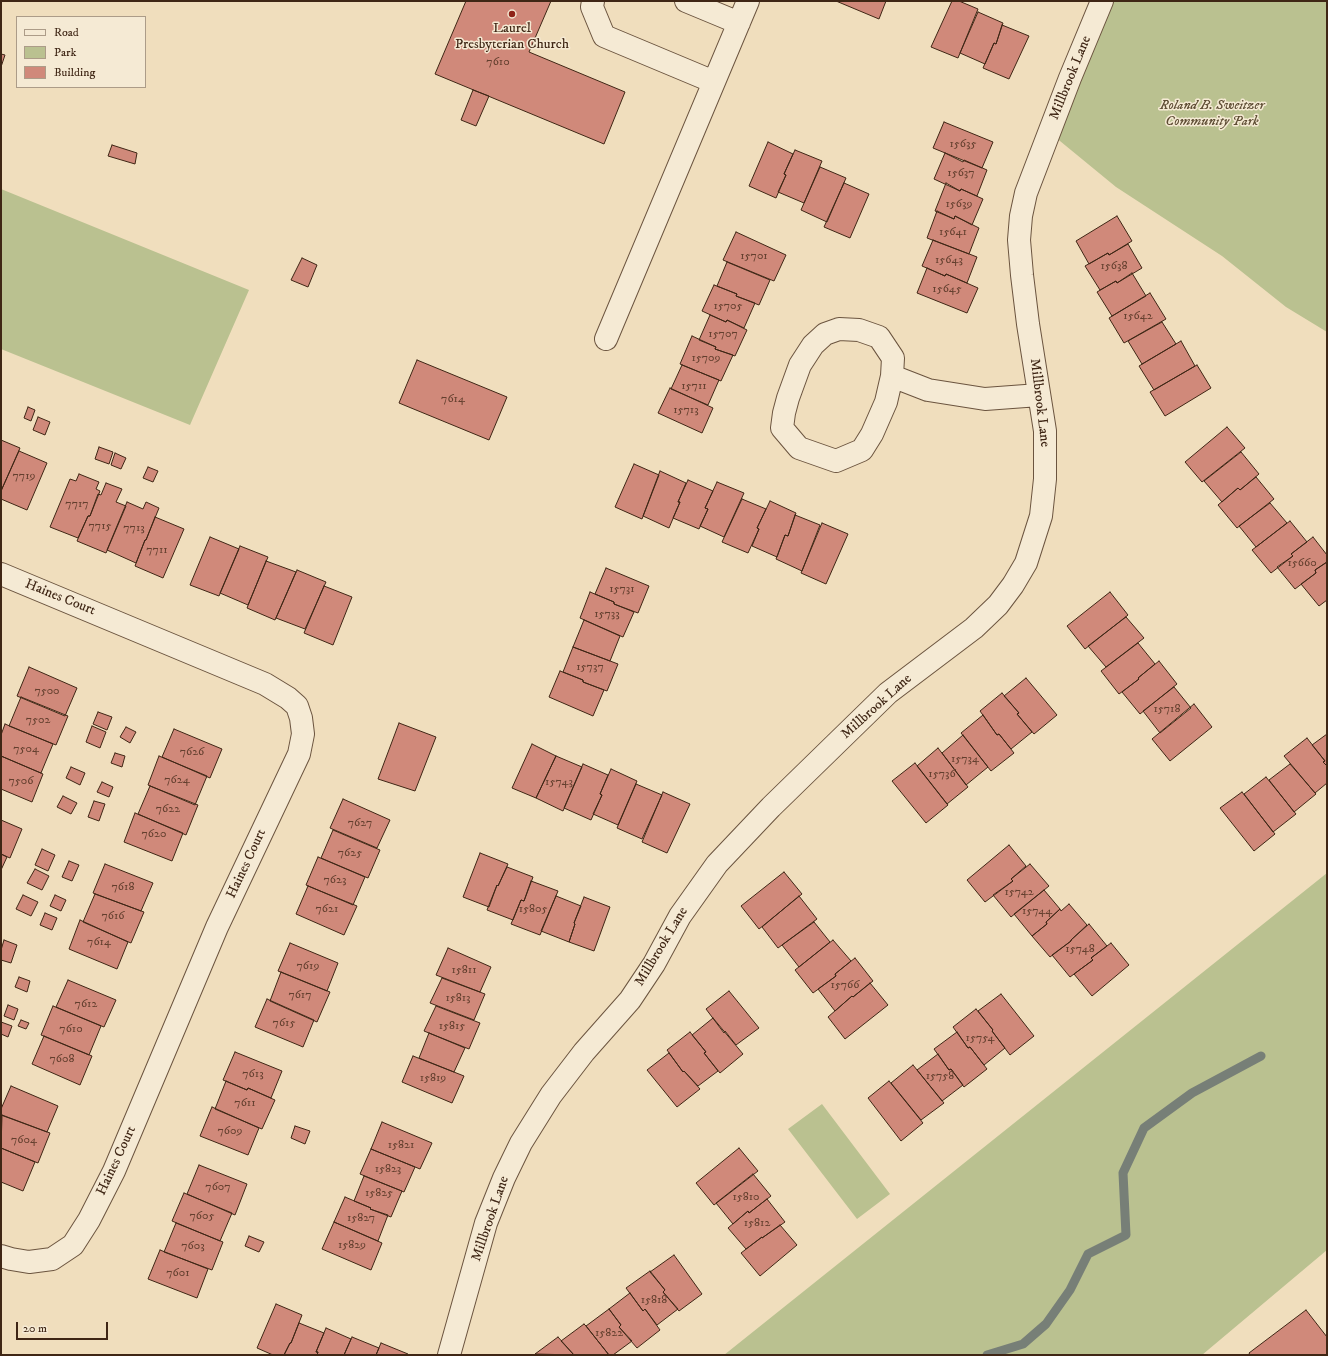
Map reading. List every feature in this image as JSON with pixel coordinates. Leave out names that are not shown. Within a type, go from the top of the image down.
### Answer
[{"type":"street","points":[[593,1],[592,7],[604,36],[714,82]]},
{"type":"street","points":[[686,1],[739,23]]},
{"type":"street","points":[[606,339],[748,1]]},
{"type":"street","name":"Millbrook Lane","points":[[449,1355],[486,1223],[504,1178],[521,1143],[551,1095],[584,1052],[630,1000],[654,964],[680,916],[717,864],[771,807],[888,693],[974,628],[998,605],[1013,585],[1026,563],[1041,516],[1045,480],[1046,431],[1028,324],[1022,275],[1019,240],[1021,216],[1031,179],[1102,1]]},
{"type":"street","points":[[839,329],[859,330],[879,337],[893,358],[892,376],[886,402],[872,434],[862,450],[836,461],[798,448],[782,428],[788,398],[800,365],[813,345],[825,334],[839,329]]},
{"type":"street","points":[[892,376],[928,390],[985,400],[1040,395]]},
{"type":"street","name":"Haines Court","points":[[1,574],[265,684],[288,698],[297,706],[301,718],[303,734],[299,754],[218,926],[114,1171],[89,1220],[73,1245],[52,1259],[28,1262],[11,1260],[1,1256]]},
{"type":"green space","name":"Roland B. Sweitzer Community Park","points":[[1102,1],[1327,1],[1327,332],[1286,307],[1222,256],[1116,187],[1049,132]]},
{"type":"green space","points":[[1,189],[249,290],[190,425],[1,349]]},
{"type":"green space","points":[[1327,873],[1327,1250],[1202,1355],[724,1355]]},
{"type":"green space","points":[[822,1104],[890,1194],[857,1219],[788,1129]]},
{"type":"building","points":[[466,1],[551,1],[529,52],[625,92],[604,144],[435,74]]},
{"type":"building","points":[[836,1],[886,1],[879,19]]},
{"type":"building","points":[[952,1],[959,1],[978,9],[958,58],[931,47]]},
{"type":"building","points":[[978,12],[1003,23],[996,44],[994,43],[985,64],[960,53]]},
{"type":"building","points":[[1002,25],[1029,36],[1009,79],[983,68],[994,43],[996,44]]},
{"type":"building","points":[[1,54],[5,55],[1,67]]},
{"type":"building","points":[[473,90],[489,96],[476,126],[461,120]]},
{"type":"building","points":[[944,122],[993,142],[982,168],[933,148]]},
{"type":"building","points":[[768,142],[793,154],[776,198],[749,186]]},
{"type":"building","points":[[112,145],[137,153],[135,164],[108,156]]},
{"type":"building","points":[[795,150],[822,161],[804,203],[778,192]]},
{"type":"building","points":[[945,153],[963,162],[964,160],[987,170],[977,196],[961,189],[960,191],[934,179]]},
{"type":"building","points":[[820,167],[846,178],[827,222],[801,210]]},
{"type":"building","points":[[844,183],[869,194],[850,238],[824,227]]},
{"type":"building","points":[[946,183],[960,191],[961,189],[983,199],[972,225],[955,216],[954,219],[935,211]]},
{"type":"building","points":[[937,211],[954,219],[955,216],[979,228],[969,254],[927,238]]},
{"type":"building","points":[[1117,216],[1132,241],[1109,255],[1108,253],[1089,264],[1076,241]]},
{"type":"building","points":[[736,232],[786,255],[774,281],[723,260]]},
{"type":"building","points":[[933,240],[977,257],[967,283],[946,274],[945,276],[922,266]]},
{"type":"building","points":[[1128,244],[1142,268],[1117,283],[1116,281],[1100,290],[1085,266]]},
{"type":"building","points":[[302,258],[317,265],[308,287],[291,280]]},
{"type":"building","points":[[727,262],[770,280],[759,305],[736,296],[737,294],[717,286]]},
{"type":"building","points":[[927,268],[945,276],[946,274],[978,288],[967,313],[917,293]]},
{"type":"building","points":[[1132,273],[1146,296],[1112,316],[1097,292],[1116,281],[1117,283]]},
{"type":"building","points":[[714,285],[737,294],[736,296],[755,303],[744,328],[702,311]]},
{"type":"building","points":[[1150,293],[1166,319],[1124,343],[1109,318]]},
{"type":"building","points":[[710,315],[726,322],[727,320],[747,330],[735,356],[715,349],[716,347],[699,340]]},
{"type":"building","points":[[1162,322],[1176,344],[1142,364],[1128,341]]},
{"type":"building","points":[[692,336],[716,347],[715,349],[733,355],[721,381],[680,364]]},
{"type":"building","points":[[1181,341],[1195,366],[1154,390],[1139,366]]},
{"type":"building","points":[[417,360],[507,397],[489,440],[399,403]]},
{"type":"building","points":[[682,365],[719,380],[708,405],[671,389]]},
{"type":"building","points":[[1197,365],[1211,388],[1165,416],[1150,392]]},
{"type":"building","points":[[670,388],[713,408],[702,433],[658,413]]},
{"type":"building","points":[[28,407],[35,410],[31,421],[24,418]]},
{"type":"building","points":[[38,417],[50,422],[45,435],[33,430]]},
{"type":"building","points":[[1227,427],[1245,448],[1202,482],[1185,462]]},
{"type":"building","points":[[1,440],[20,448],[1,491]]},
{"type":"building","points":[[99,447],[113,452],[109,464],[95,459]]},
{"type":"building","points":[[19,451],[47,463],[27,510],[1,499],[1,491]]},
{"type":"building","points":[[1241,452],[1259,474],[1240,490],[1238,488],[1222,502],[1204,481]]},
{"type":"building","points":[[115,453],[126,458],[121,469],[111,465]]},
{"type":"building","points":[[634,464],[659,475],[642,519],[615,507]]},
{"type":"building","points":[[148,467],[158,471],[153,482],[143,478]]},
{"type":"building","points":[[660,471],[686,483],[669,528],[643,516]]},
{"type":"building","points":[[79,474],[99,482],[96,489],[100,491],[90,516],[88,516],[78,538],[50,527],[70,479],[76,481]]},
{"type":"building","points":[[1256,477],[1274,499],[1237,528],[1218,505],[1238,488],[1240,490]]},
{"type":"building","points":[[688,480],[713,491],[705,508],[708,509],[699,529],[673,518],[680,502],[678,502]]},
{"type":"building","points":[[717,482],[744,493],[724,537],[700,526],[708,509],[705,508]]},
{"type":"building","points":[[106,483],[122,489],[116,502],[126,506],[106,553],[77,541],[88,516],[90,516],[98,494],[101,495]]},
{"type":"building","points":[[742,499],[766,509],[748,553],[722,542]]},
{"type":"building","points":[[770,501],[796,513],[788,536],[785,535],[777,557],[752,546],[759,529],[757,528]]},
{"type":"building","points":[[127,502],[143,509],[146,502],[159,508],[136,563],[107,550]]},
{"type":"building","points":[[1270,503],[1287,523],[1256,547],[1239,526]]},
{"type":"building","points":[[795,515],[820,525],[802,571],[776,559],[785,535],[788,536]]},
{"type":"building","points":[[155,517],[184,529],[163,578],[135,566]]},
{"type":"building","points":[[1290,521],[1307,542],[1291,554],[1293,556],[1271,573],[1252,550]]},
{"type":"building","points":[[822,523],[848,534],[826,584],[801,573]]},
{"type":"building","points":[[210,537],[239,549],[219,596],[190,585]]},
{"type":"building","points":[[1313,537],[1327,555],[1327,562],[1315,570],[1316,573],[1295,589],[1277,567],[1293,556],[1291,554]]},
{"type":"building","points":[[240,546],[268,557],[248,605],[220,593]]},
{"type":"building","points":[[266,561],[296,572],[275,620],[247,608]]},
{"type":"building","points":[[1327,562],[1327,600],[1319,606],[1301,584],[1316,573],[1315,570]]},
{"type":"building","points":[[606,568],[649,586],[638,613],[614,604],[614,602],[595,594]]},
{"type":"building","points":[[297,570],[326,582],[305,629],[276,618]]},
{"type":"building","points":[[324,586],[352,597],[333,645],[304,633]]},
{"type":"building","points":[[590,592],[634,612],[623,637],[580,618]]},
{"type":"building","points":[[1110,592],[1128,615],[1085,649],[1067,626]]},
{"type":"building","points":[[1126,617],[1144,638],[1106,667],[1088,646]]},
{"type":"building","points":[[584,620],[620,636],[610,661],[573,647]]},
{"type":"building","points":[[1138,643],[1155,664],[1138,678],[1139,679],[1119,694],[1101,671]]},
{"type":"building","points":[[573,647],[618,664],[607,691],[583,682],[583,680],[563,672]]},
{"type":"building","points":[[1159,661],[1177,684],[1140,714],[1122,692]]},
{"type":"building","points":[[29,667],[77,688],[65,716],[17,696]]},
{"type":"building","points":[[560,671],[604,690],[593,716],[549,697]]},
{"type":"building","points":[[1026,678],[1057,715],[1034,734],[1017,714],[1019,713],[1004,696]]},
{"type":"building","points":[[1174,687],[1191,708],[1160,733],[1143,711]]},
{"type":"building","points":[[1002,693],[1019,713],[1017,714],[1032,732],[1011,749],[999,734],[997,735],[980,711]]},
{"type":"building","points":[[21,697],[68,716],[56,745],[9,726]]},
{"type":"building","points":[[1194,704],[1212,727],[1170,761],[1152,739]]},
{"type":"building","points":[[98,712],[112,717],[107,730],[93,724]]},
{"type":"building","points":[[983,715],[997,735],[999,734],[1014,753],[991,771],[961,733]]},
{"type":"building","points":[[399,723],[436,737],[415,791],[378,779]]},
{"type":"building","points":[[5,724],[53,744],[41,773],[1,756],[1,735]]},
{"type":"building","points":[[92,726],[106,732],[100,748],[86,742]]},
{"type":"building","points":[[126,727],[136,732],[130,743],[120,737]]},
{"type":"building","points":[[174,729],[222,749],[210,778],[162,757]]},
{"type":"building","points":[[1327,734],[1327,766],[1323,762],[1325,761],[1312,745]]},
{"type":"building","points":[[963,735],[988,767],[966,785],[942,753]]},
{"type":"building","points":[[1307,738],[1325,761],[1323,762],[1327,766],[1327,783],[1315,793],[1284,756]]},
{"type":"building","points":[[532,744],[556,756],[536,798],[512,788]]},
{"type":"building","points":[[938,748],[968,787],[947,804],[917,766]]},
{"type":"building","points":[[115,753],[125,756],[122,767],[111,763]]},
{"type":"building","points":[[1,756],[43,774],[32,802],[1,789]]},
{"type":"building","points":[[159,756],[207,776],[195,805],[148,785]]},
{"type":"building","points":[[556,756],[582,767],[563,811],[536,798]]},
{"type":"building","points":[[915,763],[948,805],[926,823],[892,781]]},
{"type":"building","points":[[583,764],[608,775],[600,794],[602,795],[591,820],[564,808]]},
{"type":"building","points":[[1290,764],[1316,794],[1294,812],[1269,780]]},
{"type":"building","points":[[71,767],[85,773],[80,785],[66,778]]},
{"type":"building","points":[[611,769],[637,781],[618,825],[593,814],[602,795],[600,794]]},
{"type":"building","points":[[1266,777],[1296,814],[1273,832],[1244,794]]},
{"type":"building","points":[[102,782],[113,787],[109,797],[97,792]]},
{"type":"building","points":[[636,784],[662,795],[642,839],[617,828]]},
{"type":"building","points":[[150,786],[198,805],[186,835],[138,814]]},
{"type":"building","points":[[663,792],[690,804],[667,853],[642,842]]},
{"type":"building","points":[[1242,792],[1275,834],[1254,851],[1220,808]]},
{"type":"building","points":[[63,796],[77,803],[71,814],[57,807]]},
{"type":"building","points":[[343,799],[390,820],[377,848],[330,828]]},
{"type":"building","points":[[94,801],[105,804],[99,821],[88,817]]},
{"type":"building","points":[[135,813],[183,833],[172,861],[124,842]]},
{"type":"building","points":[[1,820],[22,829],[10,858],[1,854]]},
{"type":"building","points":[[333,830],[380,850],[368,878],[321,858]]},
{"type":"building","points":[[1009,845],[1026,866],[1011,879],[1013,881],[985,902],[967,880]]},
{"type":"building","points":[[42,849],[55,855],[48,871],[35,865]]},
{"type":"building","points":[[480,853],[508,864],[498,886],[497,885],[489,907],[463,897]]},
{"type":"building","points":[[1,854],[7,857],[1,870]]},
{"type":"building","points":[[318,857],[365,877],[353,905],[306,885]]},
{"type":"building","points":[[69,861],[79,865],[72,881],[62,877]]},
{"type":"building","points":[[105,864],[153,883],[141,911],[93,893]]},
{"type":"building","points":[[1030,864],[1049,886],[1011,917],[993,895],[1013,881],[1011,879]]},
{"type":"building","points":[[507,867],[533,877],[524,901],[521,900],[513,920],[487,910],[497,885],[498,886]]},
{"type":"building","points":[[35,869],[49,876],[42,890],[27,883]]},
{"type":"building","points":[[784,872],[802,894],[759,929],[741,906]]},
{"type":"building","points":[[531,881],[558,891],[540,935],[511,924],[521,900],[524,901]]},
{"type":"building","points":[[308,886],[357,906],[344,935],[296,914]]},
{"type":"building","points":[[1044,890],[1060,909],[1046,922],[1047,924],[1032,936],[1014,914]]},
{"type":"building","points":[[95,894],[144,912],[131,943],[83,922]]},
{"type":"building","points":[[23,895],[38,902],[31,916],[16,909]]},
{"type":"building","points":[[55,895],[66,900],[61,911],[50,906]]},
{"type":"building","points":[[556,896],[581,906],[574,923],[575,924],[569,942],[541,931]]},
{"type":"building","points":[[799,896],[817,919],[778,948],[762,927]]},
{"type":"building","points":[[584,897],[610,907],[594,951],[569,942],[575,924],[574,923]]},
{"type":"building","points":[[1069,904],[1087,925],[1071,941],[1050,957],[1032,936],[1047,924],[1046,922],[1060,909],[1061,911]]},
{"type":"building","points":[[45,913],[57,918],[52,930],[40,925]]},
{"type":"building","points":[[80,920],[128,942],[117,969],[69,949]]},
{"type":"building","points":[[814,922],[830,942],[799,967],[782,945]]},
{"type":"building","points":[[1089,924],[1107,946],[1091,958],[1093,960],[1070,977],[1052,955],[1071,941]]},
{"type":"building","points":[[4,940],[17,945],[11,963],[1,960],[1,950]]},
{"type":"building","points":[[833,940],[851,961],[835,974],[836,976],[813,993],[795,970]]},
{"type":"building","points":[[290,943],[338,963],[327,991],[278,971]]},
{"type":"building","points":[[1111,943],[1129,965],[1092,996],[1074,974],[1093,960],[1091,958]]},
{"type":"building","points":[[448,948],[491,967],[480,992],[436,975]]},
{"type":"building","points":[[855,958],[873,981],[853,997],[852,996],[835,1011],[818,989],[836,976],[835,974]]},
{"type":"building","points":[[281,972],[330,992],[317,1022],[270,1001]]},
{"type":"building","points":[[19,977],[30,981],[27,992],[15,987]]},
{"type":"building","points":[[442,978],[485,994],[474,1020],[430,1003]]},
{"type":"building","points":[[68,980],[116,1000],[104,1027],[56,1007]]},
{"type":"building","points":[[870,983],[888,1005],[845,1039],[828,1017],[852,996],[853,997]]},
{"type":"building","points":[[729,991],[759,1028],[736,1045],[725,1031],[724,1033],[706,1009]]},
{"type":"building","points":[[1001,994],[1034,1036],[1010,1055],[978,1011]]},
{"type":"building","points":[[267,999],[314,1020],[303,1047],[255,1027]]},
{"type":"building","points":[[8,1005],[18,1009],[14,1020],[4,1016]]},
{"type":"building","points":[[53,1006],[101,1026],[89,1055],[41,1035]]},
{"type":"building","points":[[436,1006],[480,1023],[469,1049],[424,1031]]},
{"type":"building","points":[[976,1009],[1005,1048],[984,1065],[970,1047],[968,1048],[953,1027]]},
{"type":"building","points":[[713,1018],[743,1054],[720,1073],[692,1035]]},
{"type":"building","points":[[21,1020],[29,1023],[26,1029],[18,1026]]},
{"type":"building","points":[[1,1022],[12,1026],[8,1037],[1,1034]]},
{"type":"building","points":[[690,1032],[706,1052],[704,1053],[718,1071],[698,1086],[684,1071],[683,1072],[667,1050]]},
{"type":"building","points":[[957,1032],[968,1048],[970,1047],[987,1069],[964,1087],[951,1069],[949,1070],[934,1049]]},
{"type":"building","points":[[429,1033],[465,1048],[454,1072],[419,1058]]},
{"type":"building","points":[[44,1036],[92,1056],[80,1085],[32,1064]]},
{"type":"building","points":[[235,1052],[282,1071],[271,1098],[248,1088],[247,1090],[223,1080]]},
{"type":"building","points":[[669,1053],[683,1072],[684,1071],[700,1089],[677,1107],[647,1070]]},
{"type":"building","points":[[938,1054],[949,1070],[951,1069],[963,1085],[942,1101],[917,1070]]},
{"type":"building","points":[[413,1056],[464,1076],[452,1103],[402,1082]]},
{"type":"building","points":[[913,1065],[944,1103],[921,1120],[891,1083]]},
{"type":"building","points":[[226,1081],[247,1090],[248,1088],[275,1100],[262,1129],[215,1109]]},
{"type":"building","points":[[889,1081],[923,1123],[901,1141],[868,1098]]},
{"type":"building","points":[[11,1086],[58,1106],[47,1132],[1,1115],[1,1109]]},
{"type":"building","points":[[212,1107],[259,1128],[248,1155],[200,1136]]},
{"type":"building","points":[[2,1115],[50,1133],[38,1163],[1,1148]]},
{"type":"building","points":[[382,1122],[432,1143],[420,1169],[371,1149]]},
{"type":"building","points":[[295,1126],[310,1131],[305,1144],[291,1138]]},
{"type":"building","points":[[1,1148],[35,1162],[23,1191],[1,1182]]},
{"type":"building","points":[[739,1148],[758,1171],[714,1205],[696,1183]]},
{"type":"building","points":[[371,1149],[415,1167],[404,1192],[360,1174]]},
{"type":"building","points":[[199,1165],[247,1184],[235,1215],[187,1194]]},
{"type":"building","points":[[753,1174],[771,1196],[749,1213],[748,1211],[733,1224],[716,1203]]},
{"type":"building","points":[[364,1176],[402,1191],[391,1217],[354,1201]]},
{"type":"building","points":[[184,1193],[232,1213],[220,1241],[172,1221]]},
{"type":"building","points":[[345,1197],[371,1208],[370,1209],[388,1215],[378,1241],[334,1222]]},
{"type":"building","points":[[767,1199],[785,1222],[746,1249],[728,1228],[748,1211],[749,1213]]},
{"type":"building","points":[[334,1222],[382,1243],[371,1270],[322,1249]]},
{"type":"building","points":[[176,1223],[223,1242],[212,1270],[164,1252]]},
{"type":"building","points":[[780,1225],[797,1245],[760,1276],[741,1253]]},
{"type":"building","points":[[249,1236],[264,1242],[259,1252],[245,1246]]},
{"type":"building","points":[[160,1250],[208,1269],[197,1298],[148,1279]]},
{"type":"building","points":[[674,1255],[702,1294],[679,1311],[663,1292],[665,1290],[650,1272]]},
{"type":"building","points":[[650,1271],[665,1290],[663,1292],[678,1309],[657,1325],[645,1309],[643,1311],[626,1288]]},
{"type":"building","points":[[630,1293],[643,1311],[645,1309],[660,1330],[637,1348],[619,1327],[621,1325],[609,1309]]},
{"type":"building","points":[[276,1304],[302,1315],[291,1343],[284,1355],[273,1355],[257,1348]]},
{"type":"building","points":[[609,1309],[621,1325],[619,1327],[632,1341],[613,1355],[609,1355],[586,1326]]},
{"type":"building","points":[[1306,1310],[1327,1337],[1327,1355],[1250,1355],[1249,1353]]},
{"type":"building","points":[[299,1323],[324,1333],[316,1352],[318,1352],[317,1355],[284,1355],[291,1343]]},
{"type":"building","points":[[584,1324],[609,1355],[574,1355],[561,1341]]},
{"type":"building","points":[[326,1328],[351,1339],[344,1355],[317,1355],[318,1352],[316,1352]]},
{"type":"building","points":[[352,1337],[379,1348],[376,1355],[344,1355]]},
{"type":"building","points":[[558,1337],[574,1355],[535,1354]]},
{"type":"building","points":[[381,1343],[408,1354],[376,1355]]},
{"type":"waterway","points":[[987,1355],[1023,1344],[1046,1324],[1070,1290],[1088,1254],[1126,1235],[1123,1173],[1144,1128],[1192,1093],[1261,1056]]},
{"type":"place","name":"Laurel Presbyterian Church","points":[[512,14]]}]
